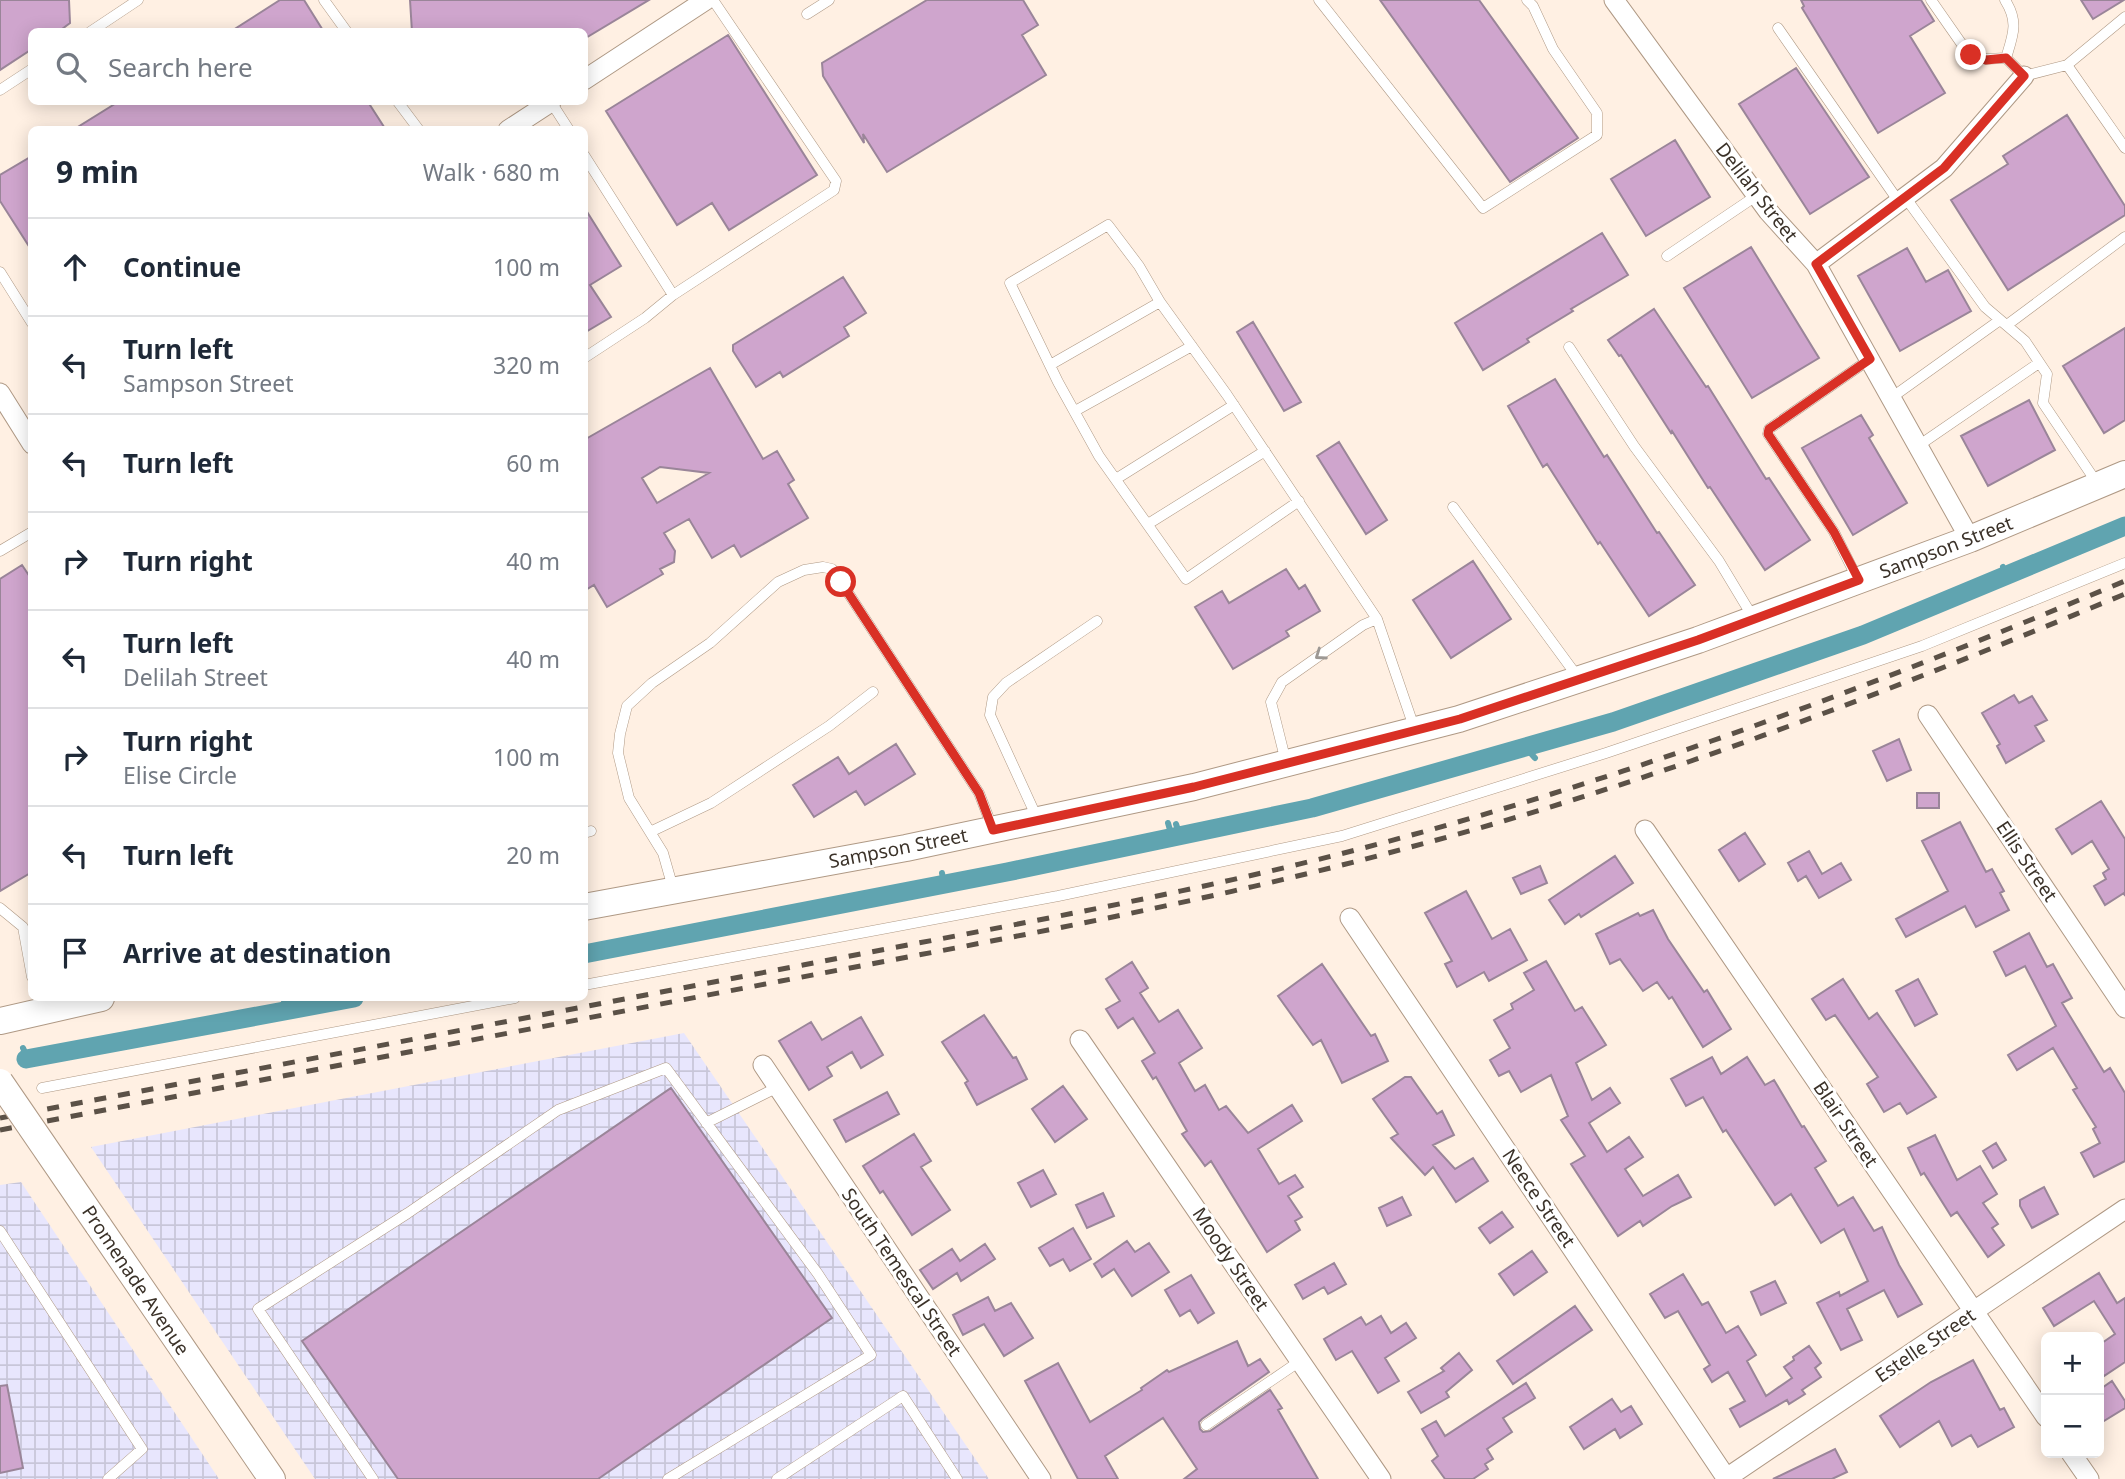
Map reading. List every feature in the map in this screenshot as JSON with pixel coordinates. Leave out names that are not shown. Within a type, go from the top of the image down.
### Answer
[{"type":"street","points":[[588,77],[706,0]]},
{"type":"street","name":"Delilah Street","points":[[1616,1],[1756,196],[1816,264],[1970,539]]},
{"type":"street","points":[[1816,264],[1944,168],[2024,76]]},
{"type":"street","points":[[514,126],[546,105]]},
{"type":"street","points":[[0,393],[28,436]]},
{"type":"street","name":"Sampson Street","points":[[588,906],[993,830],[1194,787],[1460,719],[1754,619],[1970,539],[2125,474]]},
{"type":"street","name":"Ellis Street","points":[[1928,715],[2125,1008]]},
{"type":"street","name":"Blair Street","points":[[1645,830],[2041,1410]]},
{"type":"street","name":"Neece Street","points":[[1350,918],[1726,1479]]},
{"type":"street","points":[[0,1021],[37,1008],[82,1001]]},
{"type":"street","name":"Moody Street","points":[[1080,1040],[1381,1479]]},
{"type":"street","name":"South Temescal Street","points":[[763,1065],[1041,1479]]},
{"type":"street","name":"Promenade Avenue","points":[[0,1082],[264,1473]]},
{"type":"street","name":"Estelle Street","points":[[1726,1479],[2125,1209]]},
{"type":"street","points":[[2074,1458],[2088,1479]]},
{"type":"lane","points":[[96,28],[138,0]]},
{"type":"lane","points":[[324,0],[344,28]]},
{"type":"lane","points":[[588,355],[645,318],[673,295],[834,190],[836,181],[713,0]]},
{"type":"lane","points":[[807,14],[829,0]]},
{"type":"lane","points":[[1319,0],[1483,208],[1597,135],[1597,113],[1553,49],[1533,2]]},
{"type":"lane","points":[[1931,0],[1968,53],[1986,60],[2006,58]]},
{"type":"lane","points":[[2004,0],[2014,14],[2012,37],[2006,58]]},
{"type":"lane","points":[[2006,58],[2024,76],[2067,65],[2125,17]]},
{"type":"lane","points":[[1778,28],[1902,200],[1985,307],[2025,341],[2047,374],[2043,403],[2098,485]]},
{"type":"lane","points":[[2067,65],[2125,148]]},
{"type":"lane","points":[[0,90],[28,72]]},
{"type":"lane","points":[[400,105],[412,126]]},
{"type":"lane","points":[[553,105],[566,126]]},
{"type":"lane","points":[[588,161],[673,295]]},
{"type":"lane","points":[[1667,256],[1756,196]]},
{"type":"lane","points":[[1298,501],[1186,579],[1099,456],[1010,283],[1108,225],[1234,405],[1377,619],[1415,731]]},
{"type":"lane","points":[[1891,398],[2125,237]]},
{"type":"lane","points":[[0,272],[28,317]]},
{"type":"lane","points":[[1050,365],[1160,302]]},
{"type":"lane","points":[[1074,411],[1192,345]]},
{"type":"lane","points":[[1569,347],[1634,446],[1719,561],[1754,619]]},
{"type":"lane","points":[[1859,580],[1834,532],[1768,434],[1769,429],[1870,359]]},
{"type":"lane","points":[[1918,446],[2039,363]]},
{"type":"lane","points":[[1116,479],[1234,405]]},
{"type":"lane","points":[[1148,524],[1265,451]]},
{"type":"lane","points":[[1453,507],[1580,679]]},
{"type":"lane","points":[[0,551],[28,534]]},
{"type":"lane","points":[[588,984],[1058,896],[1342,836],[1606,753],[1922,646],[2125,563]]},
{"type":"lane","points":[[673,891],[663,853],[629,798],[618,752],[627,706],[652,683],[710,643],[778,582],[804,570],[823,567],[832,569],[960,762],[979,793],[993,830]]},
{"type":"lane","points":[[1287,763],[1271,702],[1282,682],[1363,625],[1377,619]]},
{"type":"lane","points":[[1038,820],[990,715],[993,697],[1006,683],[1097,621]]},
{"type":"lane","points":[[650,832],[711,803],[829,726],[873,692]]},
{"type":"lane","points":[[0,908],[27,927]]},
{"type":"lane","points":[[43,1088],[499,1001]]},
{"type":"lane","points":[[373,1479],[258,1309],[408,1213],[558,1110],[666,1068],[818,1274],[870,1355],[668,1479]]},
{"type":"lane","points":[[706,1123],[778,1087]]},
{"type":"lane","points":[[0,1231],[142,1450],[108,1479]]},
{"type":"lane","points":[[1206,1425],[1300,1361]]},
{"type":"lane","points":[[777,1479],[902,1396],[957,1479]]},
{"type":"shaded area","points":[[684,1033],[989,1479],[315,1479],[91,1147]]},
{"type":"shaded area","points":[[21,1182],[219,1479],[0,1479],[0,1185]]},
{"type":"building","points":[[0,0],[69,0],[70,23],[63,28],[28,28],[28,52],[0,70]]},
{"type":"building","points":[[280,0],[304,0],[322,28],[236,28]]},
{"type":"building","points":[[410,0],[649,0],[588,37],[588,28],[412,28]]},
{"type":"building","points":[[927,0],[1023,0],[1038,25],[1022,35],[1046,75],[887,172],[863,134],[864,143],[823,76],[822,63]]},
{"type":"building","points":[[1380,0],[1479,0],[1578,138],[1510,182]]},
{"type":"building","points":[[1801,0],[1921,0],[1934,21],[1910,36],[1945,93],[1878,133],[1802,8],[1804,6]]},
{"type":"building","points":[[2081,0],[2124,0],[2093,19]]},
{"type":"building","points":[[728,35],[817,175],[729,230],[712,203],[677,225],[606,111]]},
{"type":"building","points":[[1796,68],[1869,177],[1810,214],[1739,104]]},
{"type":"building","points":[[113,105],[370,105],[383,126],[79,126]]},
{"type":"building","points":[[2067,115],[2125,206],[2125,215],[2008,290],[1951,200],[2008,164],[2003,156]]},
{"type":"building","points":[[1675,140],[1710,197],[1646,236],[1611,179]]},
{"type":"building","points":[[28,158],[28,245],[0,201],[0,175]]},
{"type":"building","points":[[588,213],[621,266],[590,285],[611,317],[588,331]]},
{"type":"building","points":[[1602,233],[1628,275],[1571,309],[1573,311],[1527,339],[1529,342],[1483,370],[1455,323]]},
{"type":"building","points":[[1751,247],[1819,358],[1752,398],[1684,288]]},
{"type":"building","points":[[1907,248],[1926,282],[1948,270],[1971,311],[1900,351],[1858,276]]},
{"type":"building","points":[[843,277],[866,313],[844,327],[849,336],[783,377],[780,372],[756,387],[733,351],[733,345]]},
{"type":"building","points":[[1654,309],[1706,387],[1708,386],[1766,479],[1769,478],[1810,540],[1765,570],[1621,355],[1619,356],[1608,340]]},
{"type":"building","points":[[1253,322],[1301,402],[1284,411],[1237,332]]},
{"type":"building","points":[[2125,328],[2125,420],[2104,433],[2063,366]]},
{"type":"building","points":[[710,368],[763,459],[777,451],[794,480],[788,484],[808,518],[741,557],[734,545],[712,558],[689,519],[664,533],[675,551],[674,562],[660,569],[663,574],[607,607],[594,585],[588,589],[588,438]],"holes":[[[660,467],[709,473],[657,503],[642,478]]]},
{"type":"building","points":[[1555,379],[1604,457],[1607,455],[1657,533],[1659,532],[1695,585],[1649,616],[1600,542],[1598,544],[1547,464],[1543,467],[1508,406]]},
{"type":"building","points":[[2029,400],[2055,450],[1988,486],[1961,436]]},
{"type":"building","points":[[1861,415],[1873,435],[1869,438],[1907,503],[1853,535],[1802,448]]},
{"type":"building","points":[[1339,442],[1387,520],[1366,534],[1317,456]]},
{"type":"building","points":[[1473,561],[1511,619],[1451,658],[1413,600]]},
{"type":"building","points":[[22,565],[28,574],[28,874],[0,891],[0,579]]},
{"type":"building","points":[[1286,569],[1299,589],[1305,585],[1320,611],[1286,631],[1289,636],[1233,669],[1195,607],[1222,591],[1229,603]]},
{"type":"building","points":[[2014,695],[2019,703],[2032,696],[2047,720],[2035,726],[2044,741],[2006,763],[1997,746],[2000,744],[1982,713]]},
{"type":"building","points":[[1899,739],[1911,770],[1887,781],[1873,751]]},
{"type":"building","points":[[896,744],[915,774],[865,805],[856,791],[814,817],[793,785],[838,757],[849,774]]},
{"type":"building","points":[[1917,793],[1939,793],[1939,808],[1917,808]]},
{"type":"building","points":[[2101,801],[2125,839],[2125,896],[2124,893],[2105,905],[2094,886],[2106,879],[2103,873],[2109,869],[2092,841],[2072,854],[2056,829]]},
{"type":"building","points":[[1960,822],[1986,872],[1992,869],[2004,891],[2000,893],[2009,910],[1976,927],[1965,906],[1906,937],[1896,919],[1948,891],[1922,841]]},
{"type":"building","points":[[1745,833],[1765,864],[1739,881],[1719,850]]},
{"type":"building","points":[[1809,851],[1822,874],[1841,863],[1851,880],[1819,898],[1806,876],[1798,881],[1788,863]]},
{"type":"building","points":[[1615,856],[1633,883],[1581,917],[1579,914],[1565,924],[1549,900]]},
{"type":"building","points":[[1540,866],[1547,883],[1521,894],[1513,878]]},
{"type":"building","points":[[1466,891],[1492,939],[1510,929],[1527,960],[1489,981],[1484,972],[1457,987],[1445,964],[1452,961],[1425,913]]},
{"type":"building","points":[[1653,910],[1668,939],[1704,992],[1707,990],[1731,1029],[1703,1047],[1672,997],[1669,999],[1657,982],[1643,991],[1620,959],[1610,964],[1596,934],[1638,913],[1640,916]]},
{"type":"building","points":[[2029,933],[2047,967],[2053,964],[2072,998],[2062,1003],[2104,1072],[2110,1068],[2125,1093],[2125,1161],[2094,1177],[2081,1153],[2100,1143],[2093,1129],[2096,1127],[2073,1090],[2077,1088],[2053,1048],[2017,1070],[2008,1055],[2056,1026],[2025,966],[2006,976],[1994,952]]},
{"type":"building","points":[[1546,961],[1575,1011],[1582,1007],[1606,1045],[1576,1063],[1592,1100],[1610,1088],[1620,1103],[1589,1123],[1607,1152],[1629,1137],[1643,1157],[1625,1169],[1643,1196],[1678,1175],[1691,1197],[1672,1206],[1643,1226],[1640,1221],[1618,1236],[1571,1164],[1585,1156],[1561,1120],[1568,1116],[1551,1075],[1521,1092],[1509,1071],[1499,1076],[1490,1060],[1510,1048],[1494,1020],[1513,1009],[1511,1004],[1534,990],[1524,973]]},
{"type":"building","points":[[1132,962],[1148,988],[1140,993],[1159,1022],[1178,1010],[1202,1048],[1179,1063],[1195,1091],[1205,1085],[1219,1110],[1226,1106],[1248,1133],[1292,1105],[1302,1121],[1258,1149],[1279,1184],[1295,1175],[1303,1187],[1288,1196],[1302,1217],[1295,1221],[1300,1230],[1267,1252],[1211,1161],[1205,1166],[1182,1134],[1187,1131],[1156,1077],[1153,1079],[1142,1061],[1155,1053],[1133,1018],[1118,1028],[1106,1009],[1120,1001],[1106,979]]},
{"type":"building","points":[[1322,964],[1371,1036],[1375,1034],[1388,1061],[1342,1083],[1321,1040],[1313,1045],[1278,996]]},
{"type":"building","points":[[1843,979],[1869,1019],[1877,1013],[1936,1097],[1907,1114],[1900,1103],[1884,1112],[1867,1084],[1878,1077],[1835,1015],[1826,1020],[1812,999]]},
{"type":"building","points":[[1918,979],[1937,1014],[1915,1026],[1896,991]]},
{"type":"building","points":[[984,1015],[1013,1058],[1016,1057],[1027,1079],[977,1105],[965,1083],[968,1081],[942,1042]]},
{"type":"building","points":[[861,1017],[883,1055],[861,1068],[852,1052],[827,1067],[832,1076],[809,1090],[779,1041],[811,1022],[822,1040]]},
{"type":"building","points":[[1712,1057],[1721,1074],[1747,1057],[1765,1085],[1774,1080],[1826,1161],[1815,1168],[1838,1206],[1853,1197],[1874,1231],[1882,1227],[1899,1265],[1922,1304],[1898,1317],[1884,1290],[1847,1309],[1862,1340],[1841,1350],[1817,1303],[1839,1292],[1840,1296],[1868,1281],[1844,1229],[1821,1243],[1791,1194],[1775,1205],[1726,1130],[1723,1132],[1703,1097],[1686,1106],[1671,1079]]},
{"type":"building","points":[[1405,1077],[1411,1077],[1437,1114],[1442,1111],[1454,1135],[1433,1145],[1455,1169],[1473,1158],[1488,1181],[1456,1202],[1433,1167],[1425,1175],[1391,1138],[1398,1134],[1373,1099]]},
{"type":"building","points":[[1063,1086],[1087,1119],[1055,1142],[1032,1109]]},
{"type":"building","points":[[671,1088],[832,1318],[598,1479],[398,1479],[302,1341]]},
{"type":"building","points":[[887,1092],[899,1114],[846,1142],[834,1120]]},
{"type":"building","points":[[914,1134],[931,1161],[921,1167],[950,1210],[912,1235],[863,1166]]},
{"type":"building","points":[[1935,1135],[1957,1180],[1980,1166],[1997,1194],[1983,1203],[1998,1224],[1992,1228],[2004,1245],[1988,1257],[1957,1212],[1951,1216],[1924,1173],[1921,1175],[1908,1148]]},
{"type":"building","points":[[1996,1143],[2006,1160],[1993,1168],[1983,1151]]},
{"type":"building","points":[[1043,1170],[1056,1194],[1031,1207],[1018,1183]]},
{"type":"building","points":[[2044,1187],[2058,1214],[2032,1228],[2020,1206],[2020,1200]]},
{"type":"building","points":[[1103,1193],[1114,1216],[1087,1228],[1076,1205]]},
{"type":"building","points":[[1402,1197],[1411,1215],[1387,1226],[1379,1208]]},
{"type":"building","points":[[1502,1212],[1513,1227],[1490,1243],[1479,1228]]},
{"type":"building","points":[[1073,1228],[1091,1259],[1070,1271],[1063,1259],[1050,1266],[1039,1248]]},
{"type":"building","points":[[1127,1241],[1135,1252],[1149,1243],[1169,1272],[1132,1296],[1114,1269],[1102,1277],[1094,1264]]},
{"type":"building","points":[[985,1244],[995,1259],[961,1281],[957,1273],[933,1289],[920,1270],[952,1249],[960,1261]]},
{"type":"building","points":[[1532,1251],[1547,1272],[1514,1295],[1499,1274]]},
{"type":"building","points":[[1334,1263],[1346,1284],[1328,1294],[1324,1287],[1303,1299],[1295,1285]]},
{"type":"building","points":[[2099,1273],[2117,1303],[2125,1298],[2125,1362],[2104,1376],[2104,1342],[2115,1334],[2094,1301],[2054,1326],[2043,1308]]},
{"type":"building","points":[[1683,1274],[1702,1305],[1708,1302],[1726,1333],[1738,1326],[1756,1355],[1747,1361],[1766,1396],[1792,1378],[1784,1367],[1809,1346],[1821,1363],[1815,1368],[1821,1377],[1802,1390],[1805,1394],[1789,1404],[1787,1400],[1740,1427],[1730,1409],[1745,1401],[1728,1372],[1712,1382],[1704,1369],[1710,1365],[1678,1311],[1665,1318],[1650,1294]]},
{"type":"building","points":[[1191,1275],[1214,1313],[1198,1323],[1190,1310],[1180,1316],[1165,1290]]},
{"type":"building","points":[[1775,1281],[1786,1303],[1761,1315],[1751,1292]]},
{"type":"building","points":[[988,1297],[995,1311],[1011,1303],[1033,1338],[1004,1356],[984,1324],[963,1335],[953,1315]]},
{"type":"building","points":[[1575,1306],[1592,1330],[1513,1384],[1497,1361]]},
{"type":"building","points":[[1381,1316],[1391,1333],[1406,1323],[1416,1338],[1385,1358],[1399,1381],[1378,1393],[1352,1351],[1336,1360],[1324,1339],[1361,1317],[1366,1325]]},
{"type":"building","points":[[1237,1341],[1248,1366],[1260,1359],[1269,1372],[1202,1419],[1199,1422],[1200,1429],[1203,1432],[1210,1431],[1270,1390],[1282,1408],[1278,1410],[1318,1479],[1184,1479],[1197,1469],[1163,1418],[1105,1456],[1118,1479],[1078,1479],[1025,1381],[1058,1363],[1090,1422],[1142,1390],[1141,1388],[1167,1370],[1169,1372]]},
{"type":"building","points":[[1459,1353],[1472,1370],[1446,1392],[1449,1397],[1421,1413],[1408,1392],[1444,1371],[1441,1368]]},
{"type":"building","points":[[1973,1360],[2000,1410],[2004,1408],[2014,1427],[1978,1447],[1971,1435],[1952,1446],[1939,1421],[1900,1447],[1880,1416],[1931,1382]]},
{"type":"building","points":[[2112,1381],[2125,1401],[2125,1408],[2104,1421],[2104,1395],[2104,1387]]},
{"type":"building","points":[[1526,1383],[1535,1398],[1503,1418],[1512,1432],[1487,1449],[1493,1459],[1485,1464],[1488,1469],[1473,1479],[1445,1479],[1432,1461],[1438,1456],[1422,1429],[1436,1421],[1445,1436]]},
{"type":"building","points":[[7,1385],[23,1468],[0,1473],[0,1386]]},
{"type":"building","points":[[1612,1399],[1621,1412],[1631,1406],[1642,1424],[1620,1438],[1615,1429],[1584,1449],[1570,1427]]},
{"type":"building","points":[[1835,1449],[1847,1472],[1832,1479],[1773,1479]]},
{"type":"waterway","points":[[588,953],[1007,872],[1312,808],[1613,722],[1863,635],[2125,526]]},
{"type":"waterway","points":[[2003,567],[2007,575]]},
{"type":"waterway","points":[[1525,747],[1535,758]]},
{"type":"waterway","points":[[1168,823],[1172,837]]},
{"type":"waterway","points":[[1176,824],[1180,836]]},
{"type":"waterway","points":[[942,873],[944,884]]},
{"type":"waterway","points":[[280,1011],[285,1001]]},
{"type":"waterway","points":[[26,1059],[338,1001]]},
{"type":"waterway","points":[[23,1048],[28,1059]]},
{"type":"railway","points":[[0,1118],[1031,922],[1333,856],[1500,810],[1681,752],[1948,653],[2125,581]]},
{"type":"railway","points":[[0,1130],[1017,936],[1330,868],[1499,822],[1680,765],[1859,700],[2125,594]]},
{"type":"route","points":[[841,582],[960,762],[979,793],[993,830],[1194,787],[1460,719],[1698,640],[1859,580],[1834,532],[1770,439],[1769,429],[1870,359],[1816,264],[1944,168],[2024,76],[2006,58],[1986,60],[1971,55]]}]
